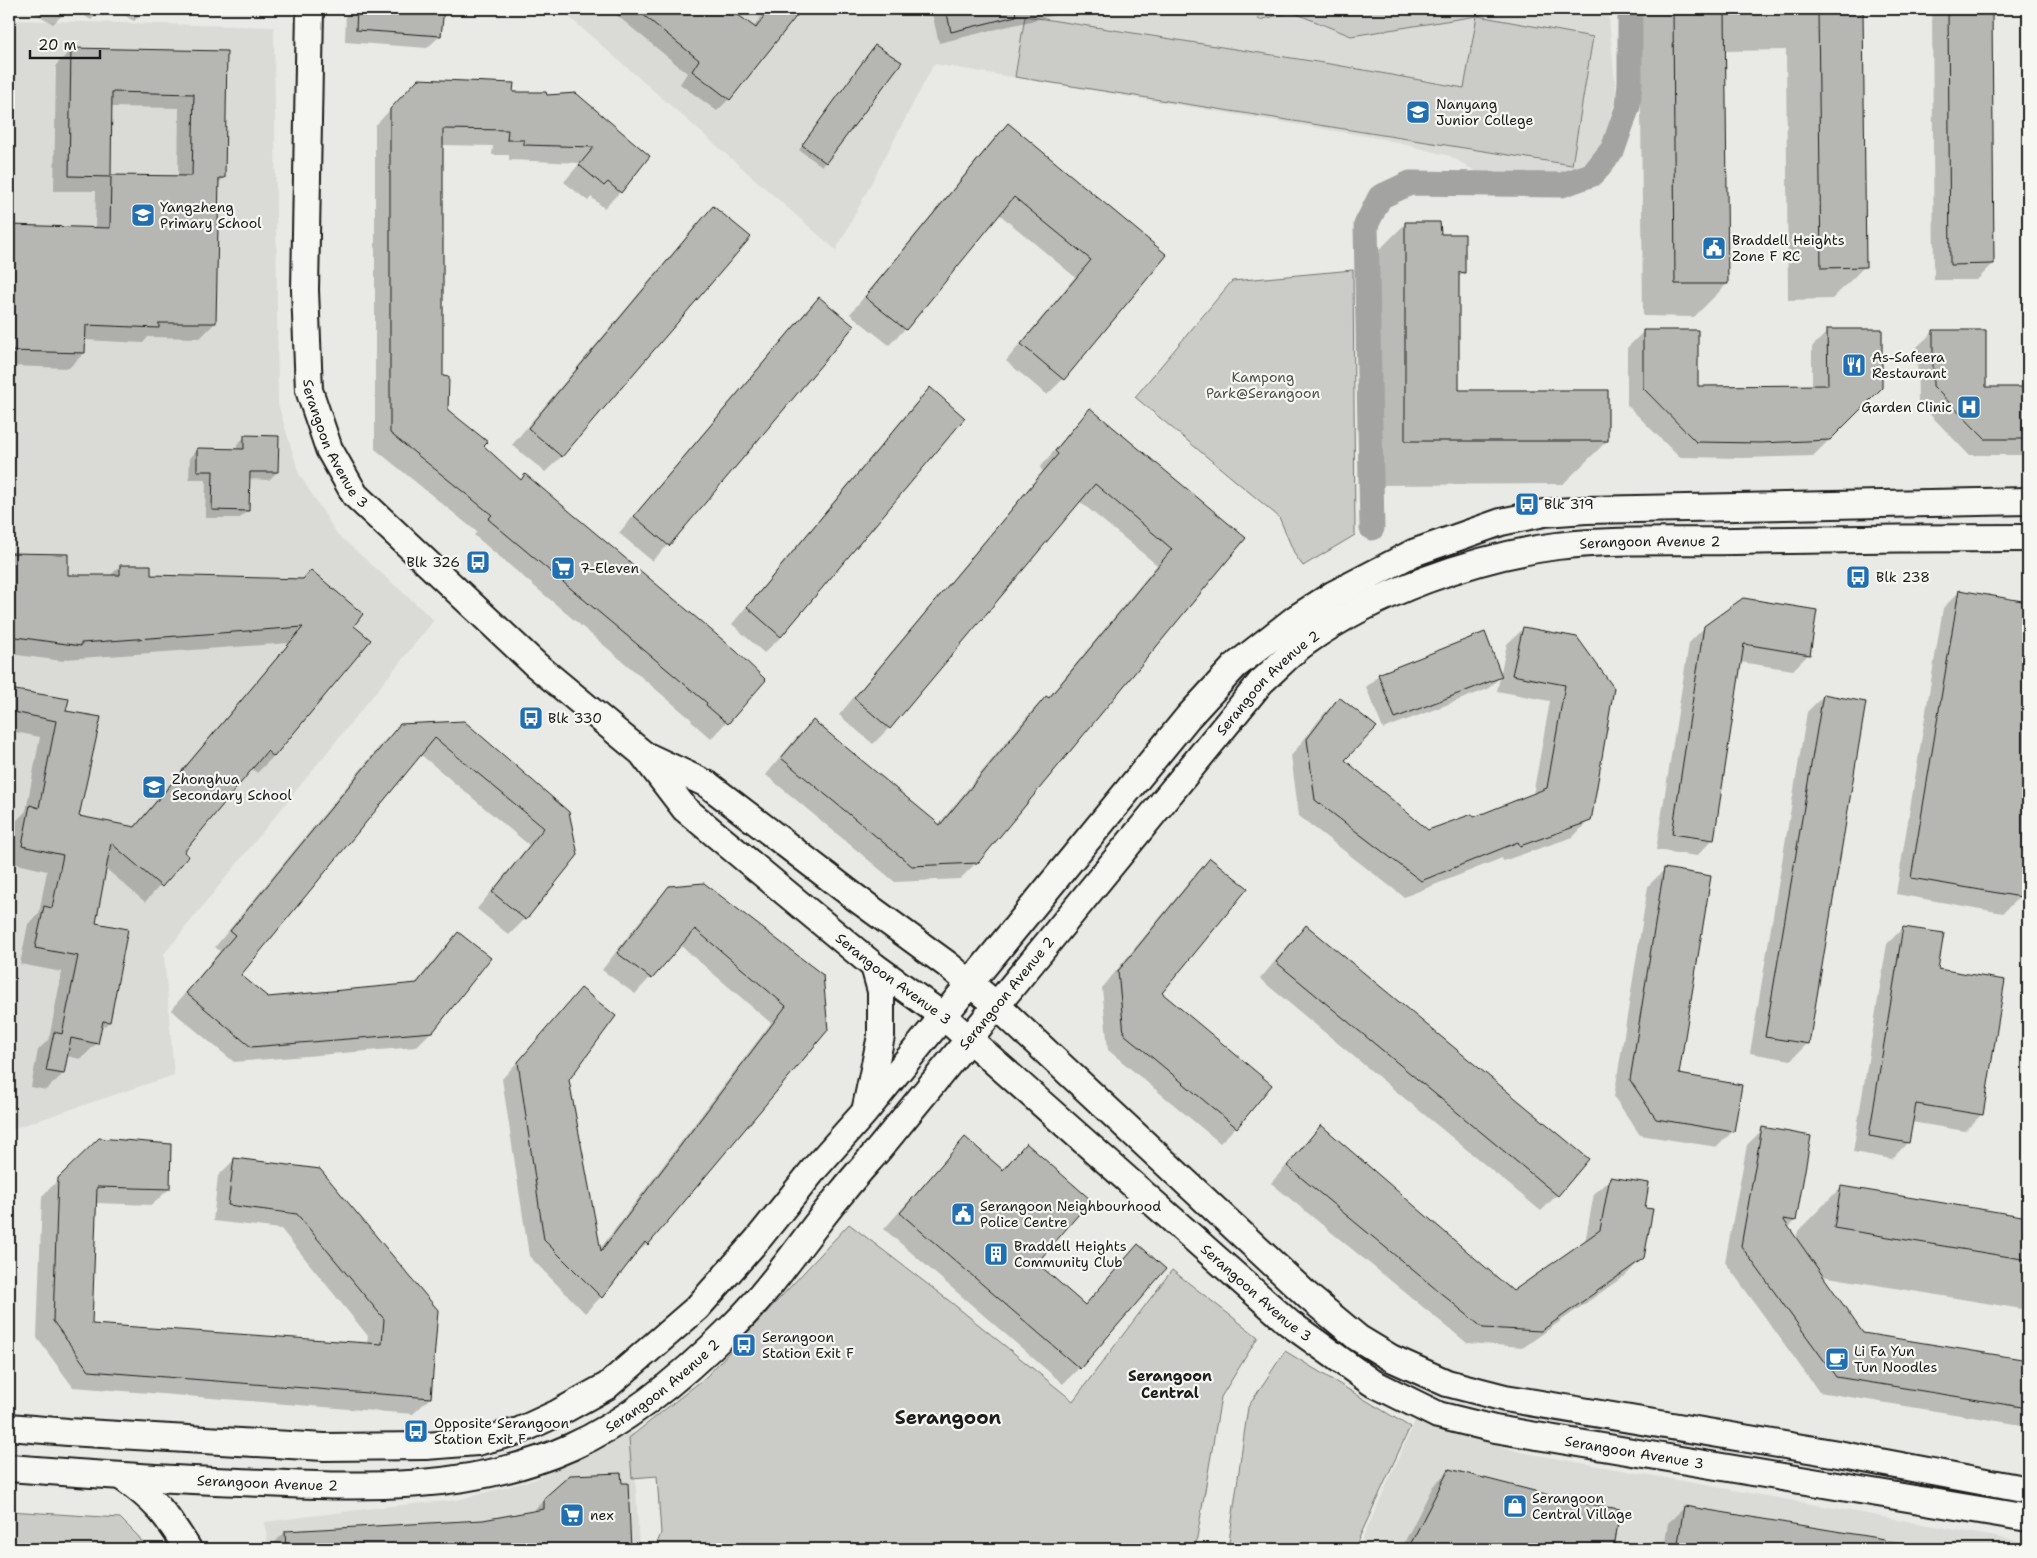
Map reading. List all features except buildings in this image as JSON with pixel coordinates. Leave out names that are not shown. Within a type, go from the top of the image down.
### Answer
[{"type":"main road","name":"Serangoon Avenue 3","points":[[310,9],[305,299],[309,390],[329,449],[355,495],[536,664],[642,753],[685,809],[874,966],[943,1016],[1289,1323],[1371,1382],[1438,1415],[1495,1429],[2028,1518]]},
{"type":"main road","name":"Serangoon Avenue 2","points":[[9,1427],[88,1434],[324,1447],[426,1446],[477,1442],[519,1431],[558,1414],[607,1386],[697,1308],[864,1113],[1188,717],[1235,666],[1295,618],[1334,594],[1413,553],[1501,522],[1544,513],[1578,510],[2028,500]]},
{"type":"main road","name":"Serangoon Avenue 2","points":[[9,1468],[122,1477],[316,1485],[385,1485],[445,1482],[483,1476],[549,1456],[589,1438],[622,1418],[660,1391],[733,1327],[779,1274],[842,1191],[879,1149],[1261,682],[1305,642],[1346,617],[1431,577],[1527,551],[1577,544],[1790,539],[2028,538]]},
{"type":"main road","name":"Serangoon Avenue 3","points":[[642,753],[707,784],[970,983],[996,1005],[1310,1298],[1358,1338],[1391,1358],[1447,1383],[1505,1398],[1838,1454],[2028,1490]]},
{"type":"main road","points":[[864,1113],[881,1036],[880,991],[874,966]]},
{"type":"main road","points":[[815,1168],[842,1191]]},
{"type":"main road","points":[[122,1477],[147,1494],[171,1521],[188,1549]]},
{"type":"shaded area","name":"Nanyang Junior College","points":[[560,9],[1608,9],[1616,93],[1601,149],[1591,160],[1547,177],[1485,177],[1450,156],[1383,139],[934,64],[836,250]]},
{"type":"shaded area","points":[[9,20],[274,27],[278,404],[299,474],[337,534],[434,620],[164,954],[174,1075],[9,1130]]},
{"type":"shaded area","points":[[1415,1421],[1520,1452],[2018,1541],[2024,1549],[1358,1549]]},
{"type":"shaded area","points":[[633,1432],[639,1549],[268,1549],[265,1522],[382,1507],[457,1500],[534,1480]]},
{"type":"green space","points":[[1257,9],[1492,9],[1478,16],[1593,37],[1572,165],[1015,77],[1025,16],[1336,65],[1464,88],[1477,16],[1351,36],[1292,12],[1259,20]]},
{"type":"green space","name":"Kampong Park@Serangoon","points":[[1353,270],[1355,535],[1303,566],[1295,555],[1279,517],[1135,397],[1232,281]]},
{"type":"green space","points":[[849,1224],[952,1303],[1073,1401],[1172,1270],[1258,1337],[1221,1397],[1195,1549],[655,1549],[661,1533],[657,1476],[632,1478],[629,1438],[706,1377]]},
{"type":"green space","points":[[1285,1351],[1410,1427],[1354,1549],[1228,1549],[1248,1407]]},
{"type":"green space","points":[[9,1511],[120,1518],[138,1536],[147,1549],[9,1549]]},
{"type":"waterway","points":[[1372,528],[1366,225],[1380,197],[1410,183],[1562,185],[1593,174],[1613,149],[1628,106],[1630,82],[1630,9]]},
{"type":"place","name":"Nanyang Junior College","points":[[1418,112]]},
{"type":"place","name":"Yangzheng Primary School","points":[[143,215]]},
{"type":"place","name":"Braddell Heights Zone F RC","points":[[1714,248]]},
{"type":"place","name":"As-Safeera Restaurant","points":[[1854,365]]},
{"type":"place","name":"Garden Clinic","points":[[1969,407]]},
{"type":"place","name":"Blk 319","points":[[1527,504]]},
{"type":"place","name":"Blk 326","points":[[478,562]]},
{"type":"place","name":"7-Eleven","points":[[563,568]]},
{"type":"place","name":"Blk 238","points":[[1858,577]]},
{"type":"place","name":"Blk 330","points":[[531,718]]},
{"type":"place","name":"Zhonghua Secondary School","points":[[154,787]]},
{"type":"place","name":"Serangoon Neighbourhood Police Centre","points":[[963,1214]]},
{"type":"place","name":"Braddell Heights Community Club","points":[[996,1254]]},
{"type":"place","name":"Serangoon Station Exit F","points":[[744,1345]]},
{"type":"place","name":"Li Fa Yun Tun Noodles","points":[[1837,1359]]},
{"type":"place","name":"Opposite Serangoon Station Exit F","points":[[416,1431]]},
{"type":"place","name":"Serangoon Central Village","points":[[1515,1506]]},
{"type":"place","name":"nex","points":[[572,1515]]},
{"type":"district","name":"Serangoon Central","points":[[1170,1384]]},
{"type":"district","name":"Serangoon","points":[[948,1417]]}]
